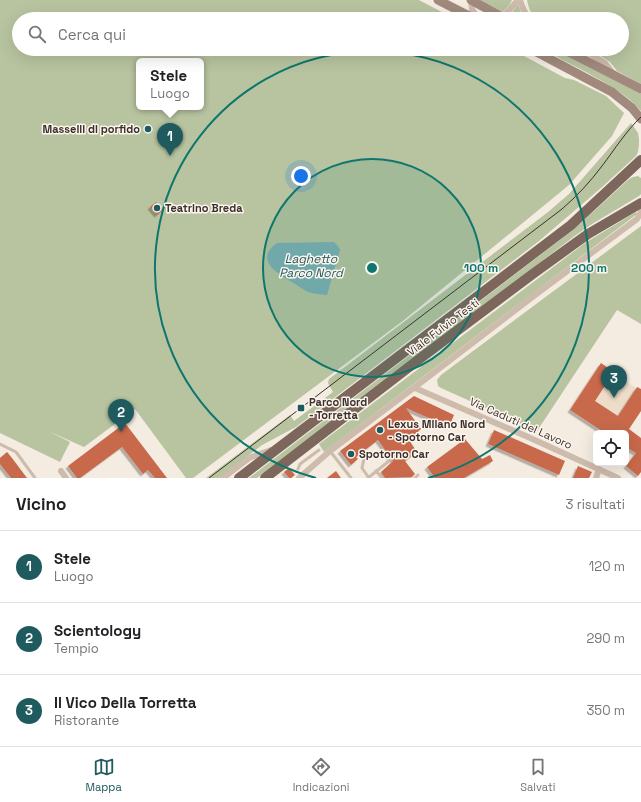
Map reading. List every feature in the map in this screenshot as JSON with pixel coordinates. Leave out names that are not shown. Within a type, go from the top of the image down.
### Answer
[{"type":"main road","points":[[639,161],[641,150]]},
{"type":"main road","name":"Viale Fulvio Testi","points":[[239,478],[571,225],[627,174],[639,161]]},
{"type":"main road","points":[[627,174],[637,172],[641,173]]},
{"type":"main road","name":"Viale Fulvio Testi","points":[[265,478],[534,273],[588,234],[641,203]]},
{"type":"street","points":[[438,0],[463,12]]},
{"type":"street","points":[[471,0],[474,12]]},
{"type":"street","points":[[471,0],[492,12]]},
{"type":"street","points":[[508,12],[519,0],[524,12]]},
{"type":"street","points":[[544,56],[612,92],[632,108],[641,119]]},
{"type":"street","points":[[577,56],[641,89]]},
{"type":"street","points":[[593,56],[604,63],[616,76]]},
{"type":"street","points":[[298,478],[330,451],[637,219],[641,212]]},
{"type":"street","name":"Via Caduti del Lavoro","points":[[415,388],[618,478]]},
{"type":"street","name":"Viale Fulvio Testi","points":[[223,478],[249,458],[278,448]]},
{"type":"street","points":[[596,478],[599,469]]},
{"type":"street","points":[[61,471],[66,478]]},
{"type":"lane","points":[[0,444],[16,452],[35,478]]},
{"type":"lane","points":[[298,469],[300,464],[319,450]]},
{"type":"lane","points":[[330,451],[352,478]]},
{"type":"lane","points":[[364,458],[362,468],[368,478],[389,461],[381,451]]},
{"type":"lane","points":[[308,458],[313,465]]},
{"type":"lane","points":[[376,471],[382,478]]},
{"type":"lane","points":[[415,478],[418,475]]},
{"type":"green space","points":[[0,0],[419,0],[442,12],[12,12],[12,56],[524,56],[565,78],[574,80],[606,96],[624,113],[612,136],[569,185],[404,320],[193,478],[186,478],[135,409],[84,447],[48,431],[70,442],[60,462],[0,433]]},
{"type":"green space","points":[[480,0],[512,0],[503,12]]},
{"type":"green space","points":[[527,0],[641,0],[641,84],[617,71],[610,62],[601,56],[629,56],[629,12],[531,12]]},
{"type":"green space","points":[[518,4],[521,12],[512,12]]},
{"type":"green space","points":[[555,56],[568,56],[641,94],[641,111],[629,99],[615,89]]},
{"type":"green space","points":[[631,123],[638,133],[639,139],[638,152],[636,156],[539,241],[296,427],[262,445],[219,478],[206,478],[290,415],[294,421],[333,392],[328,383],[329,379],[548,212],[569,194]]},
{"type":"green space","points":[[638,176],[641,178],[641,194],[639,196],[576,235],[257,478],[249,478],[556,243],[581,223],[629,179]]},
{"type":"green space","points":[[636,212],[637,214],[324,452],[319,444],[585,243]]},
{"type":"green space","points":[[641,226],[641,324],[617,310],[537,431],[438,386],[437,380],[441,375]]},
{"type":"shaded area","points":[[613,373],[636,388],[618,416],[595,401]]},
{"type":"water","name":"Laghetto Parco Nord","points":[[334,242],[340,250],[327,295],[306,291],[273,269],[267,259],[271,249],[277,243]]},
{"type":"building","name":"Teatrino Breda","points":[[156,202],[163,210],[157,215],[150,207]]},
{"type":"building","points":[[601,363],[614,372],[595,401],[618,416],[637,387],[641,389],[641,411],[629,429],[641,438],[641,472],[638,476],[626,466],[629,466],[629,462],[636,453],[629,449],[629,430],[600,430],[570,410]]},
{"type":"building","points":[[414,396],[454,415],[449,427],[406,408],[421,429],[411,438],[411,443],[417,452],[405,461],[415,474],[412,477],[385,478],[381,472],[393,461],[378,440],[356,457],[358,459],[351,465],[340,451]]},
{"type":"building","points":[[125,423],[167,478],[155,478],[148,470],[143,474],[122,447],[80,478],[77,478],[68,466]]},
{"type":"building","points":[[494,430],[565,461],[559,475],[488,444]]},
{"type":"building","points":[[465,439],[482,459],[490,455],[493,461],[464,478],[435,478],[427,467]]},
{"type":"building","points":[[7,452],[27,478],[11,478],[0,464],[0,458]]},
{"type":"building","points":[[578,466],[592,472],[589,478],[573,478]]},
{"type":"building","points":[[289,468],[295,475],[291,478],[289,478],[284,472]]},
{"type":"building","points":[[336,471],[341,478],[327,478]]},
{"type":"tram line","points":[[209,478],[562,209],[588,183],[625,134],[641,117]]},
{"type":"place","name":"Masselli di porfido","points":[[148,129]]},
{"type":"place","name":"Stele","points":[[170,156]]},
{"type":"place","name":"Teatrino Breda","points":[[157,208]]},
{"type":"place","name":"Il Vico Della Torretta","points":[[614,398]]},
{"type":"place","name":"Parco Nord - Torretta","points":[[301,408]]},
{"type":"place","name":"Lexus Milano Nord - Spotorno Car","points":[[380,430]]},
{"type":"place","name":"Scientology","points":[[121,432]]},
{"type":"place","name":"Spotorno Car","points":[[351,454]]}]
